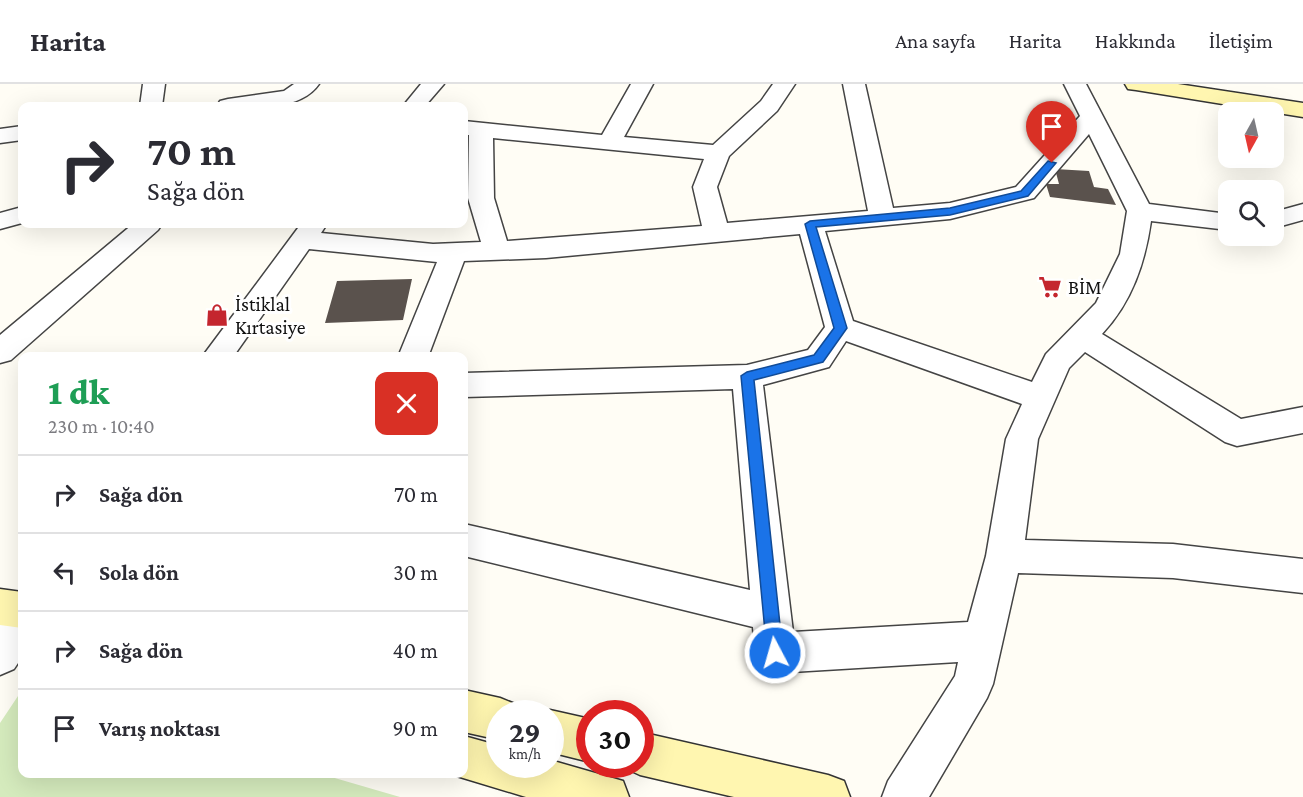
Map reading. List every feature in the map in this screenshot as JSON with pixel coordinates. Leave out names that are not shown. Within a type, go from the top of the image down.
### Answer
[{"type":"main road","points":[[1140,84],[1303,110]]},
{"type":"main road","points":[[0,607],[18,609]]},
{"type":"main road","points":[[468,712],[486,716]]},
{"type":"main road","points":[[654,756],[828,797]]},
{"type":"main road","points":[[468,759],[607,797]]},
{"type":"street","points":[[152,102],[154,84]]},
{"type":"street","points":[[256,102],[290,97],[308,84]]},
{"type":"street","points":[[417,102],[433,84]]},
{"type":"street","points":[[609,143],[642,84]]},
{"type":"street","points":[[717,233],[705,187],[718,153],[769,106],[784,84]]},
{"type":"street","points":[[854,84],[882,218]]},
{"type":"street","points":[[904,797],[973,684],[1005,556],[1022,439],[1057,362],[1108,309],[1133,254],[1140,211],[1075,84]]},
{"type":"street","points":[[221,352],[308,232],[433,253],[546,249],[950,211],[1024,193],[1092,117]]},
{"type":"street","points":[[496,250],[481,198],[472,129],[718,153]]},
{"type":"street","points":[[0,136],[18,134]]},
{"type":"street","points":[[1140,211],[1218,221]]},
{"type":"street","points":[[1284,217],[1303,212]]},
{"type":"street","points":[[0,220],[18,216]]},
{"type":"street","points":[[810,224],[840,328]]},
{"type":"street","points":[[0,352],[145,228]]},
{"type":"street","points":[[415,352],[454,252]]},
{"type":"street","points":[[840,328],[1041,398]]},
{"type":"street","points":[[468,385],[747,376],[818,359],[840,328]]},
{"type":"street","points":[[1083,336],[1237,433],[1303,420]]},
{"type":"street","points":[[747,376],[775,653],[983,642]]},
{"type":"street","points":[[468,541],[771,613]]},
{"type":"street","points":[[1005,556],[1173,561],[1303,576]]},
{"type":"street","points":[[0,655],[18,630]]},
{"type":"green space","points":[[18,696],[18,778],[335,778],[400,797],[0,797],[0,723]]},
{"type":"building","points":[[1055,169],[1089,171],[1094,187],[1108,189],[1116,205],[1050,197],[1046,184],[1059,184]]},
{"type":"building","points":[[412,279],[403,320],[325,323],[337,281]]},
{"type":"place","name":"BİM","points":[[1050,287]]},
{"type":"place","name":"İstiklal Kırtasiye","points":[[217,315]]},
{"type":"route","points":[[775,653],[747,376],[818,359],[840,328],[810,224],[950,211],[1024,193],[1052,163]]}]
